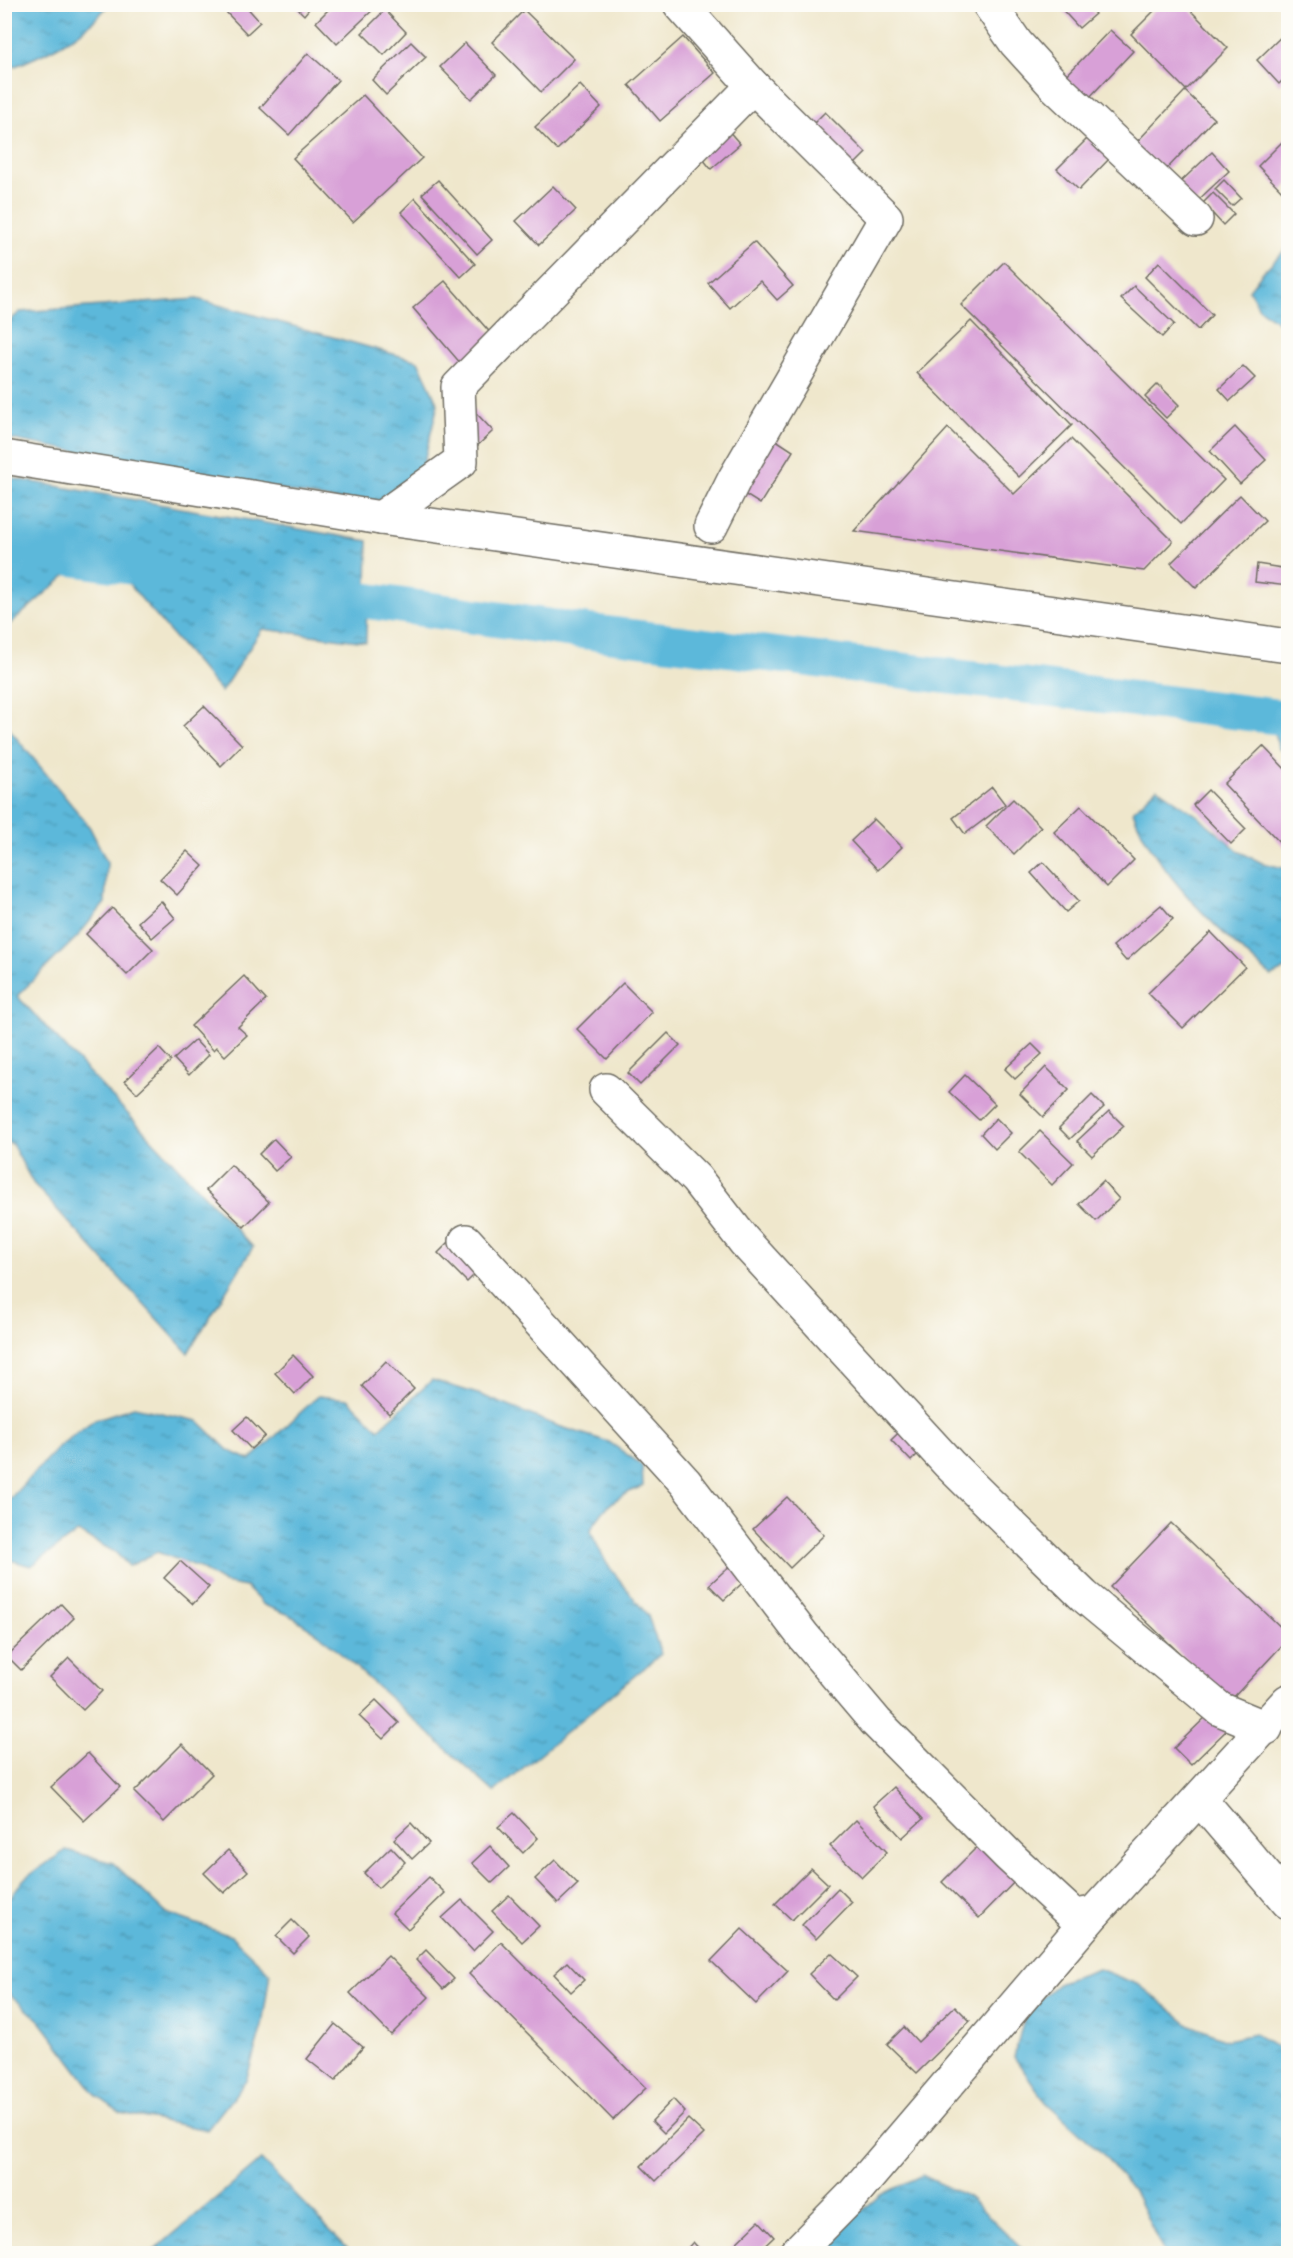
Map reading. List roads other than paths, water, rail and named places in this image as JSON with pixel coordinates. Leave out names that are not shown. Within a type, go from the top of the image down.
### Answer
[{"type":"street","points":[[680,4],[753,86],[886,218],[735,478],[711,526]]},
{"type":"street","points":[[989,4],[1016,43],[1055,86],[1197,219]]},
{"type":"street","points":[[381,518],[461,461],[458,387],[753,86]]},
{"type":"street","points":[[4,457],[381,518],[1288,646]]},
{"type":"street","points":[[606,1090],[696,1179],[744,1241],[949,1464],[1084,1596],[1220,1709],[1266,1728]]},
{"type":"street","points":[[465,1241],[521,1299],[685,1482],[804,1637],[876,1722],[1009,1856],[1074,1916],[1094,1913]]},
{"type":"street","points":[[795,2253],[854,2195],[1094,1913],[1266,1728],[1288,1701]]},
{"type":"street","points":[[1200,1799],[1288,1902]]},
{"type":"water","points":[[4,5],[108,5],[75,36],[48,52],[5,70]]},
{"type":"water","points":[[1288,247],[1288,330],[1259,308],[1249,290]]},
{"type":"water","points":[[197,299],[418,361],[438,404],[422,470],[382,509],[5,438],[5,325],[20,312]]},
{"type":"water","points":[[5,477],[368,541],[366,642],[262,629],[221,692],[98,548],[5,628]]},
{"type":"water","points":[[1288,709],[1288,755],[1278,748],[1275,731]]},
{"type":"water","points":[[5,724],[89,826],[107,862],[105,903],[77,937],[17,996],[253,1247],[188,1353],[33,1183],[12,1144],[5,1142]]},
{"type":"water","points":[[1157,788],[1198,816],[1240,852],[1262,863],[1288,869],[1288,968],[1271,976],[1212,922],[1173,879],[1156,856],[1133,811]]},
{"type":"water","points":[[432,1380],[481,1395],[558,1426],[609,1442],[642,1465],[643,1486],[612,1503],[590,1531],[607,1564],[648,1616],[661,1654],[494,1792],[319,1634],[290,1615],[264,1605],[246,1587],[224,1583],[198,1567],[157,1552],[129,1566],[115,1552],[78,1532],[31,1566],[6,1559],[5,1504],[59,1446],[94,1420],[134,1407],[198,1421],[228,1450],[250,1460],[318,1396],[348,1399],[379,1429]]},
{"type":"water","points":[[66,1850],[113,1863],[166,1913],[231,1936],[270,1973],[262,2026],[246,2081],[207,2130],[121,2113],[97,2096],[40,2021],[5,1990],[5,1904],[24,1879]]},
{"type":"water","points":[[1099,1969],[1139,1985],[1190,2025],[1227,2040],[1255,2034],[1288,2055],[1288,2253],[1164,2253],[1136,2195],[1105,2156],[1046,2102],[1014,2057],[1026,2011],[1060,1982]]},
{"type":"water","points":[[261,2160],[352,2253],[151,2253]]},
{"type":"water","points":[[922,2175],[970,2198],[1027,2253],[813,2254],[879,2196]]},
{"type":"waterway","points":[[4,548],[160,571]]},
{"type":"waterway","points":[[319,594],[566,629],[1288,718]]}]
